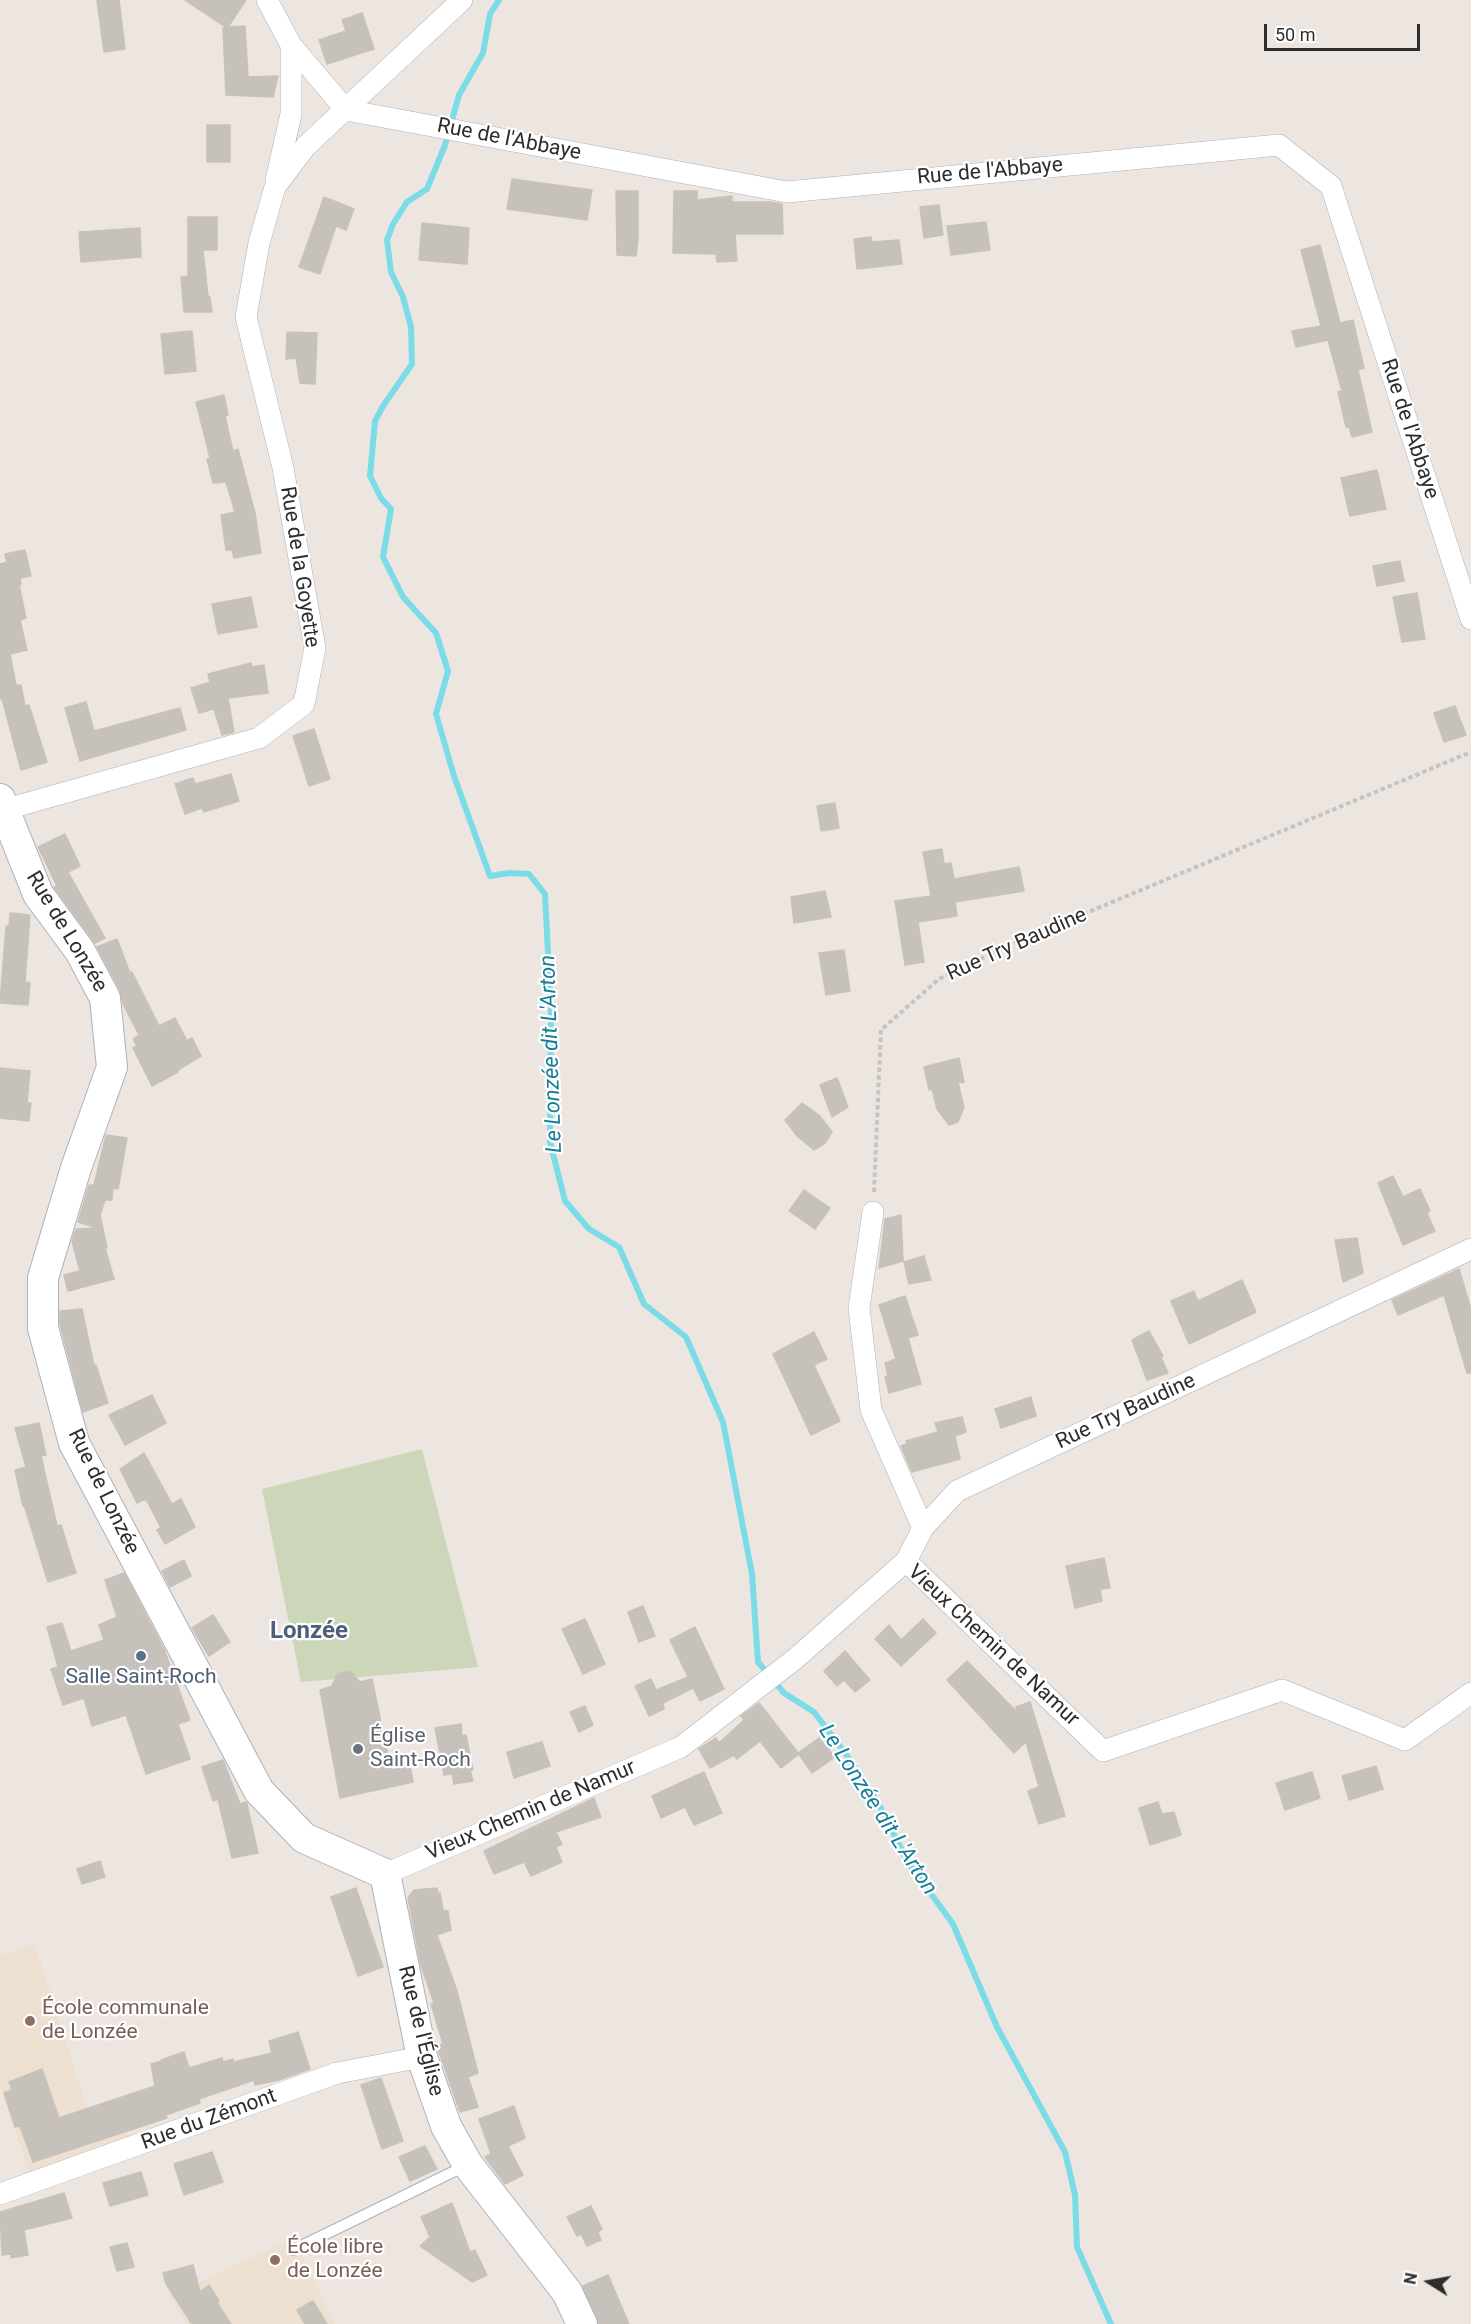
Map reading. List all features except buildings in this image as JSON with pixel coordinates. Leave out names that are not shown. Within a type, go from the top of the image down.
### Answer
[{"type":"street","name":"Rue de la Goyette","points":[[267,0],[291,45],[346,110],[306,146],[275,186]]},
{"type":"street","points":[[346,110],[462,0]]},
{"type":"street","name":"Rue de la Goyette","points":[[1,804],[259,738],[304,704],[315,648],[283,468],[246,317],[259,243],[275,186],[291,114],[291,45]]},
{"type":"street","name":"Rue de l'Abbaye","points":[[346,110],[788,192],[1279,145],[1331,186],[1471,619]]},
{"type":"street","name":"Rue de Lonzée","points":[[1,804],[38,894],[80,951],[105,998],[112,1067],[76,1168],[43,1278],[44,1328],[74,1443],[259,1791],[304,1838],[385,1874]]},
{"type":"street","points":[[873,1212],[859,1308],[871,1410],[923,1528]]},
{"type":"street","name":"Rue Try Baudine","points":[[906,1561],[923,1528],[957,1491],[1471,1249]]},
{"type":"street","name":"Vieux Chemin de Namur","points":[[385,1874],[681,1747],[782,1669],[906,1561],[1103,1750],[1282,1690],[1405,1740],[1471,1693]]},
{"type":"street","name":"Rue de l'Église","points":[[385,1874],[422,2057],[446,2126],[468,2165],[567,2292],[582,2324]]},
{"type":"street","name":"Rue du Zémont","points":[[0,2194],[6,2194],[337,2073],[422,2057]]},
{"type":"lane","points":[[293,2250],[468,2165]]},
{"type":"path","name":"Rue Try Baudine","points":[[873,1212],[881,1030],[939,980],[1012,944],[1471,752]]},
{"type":"shaded area","name":"École communale de Lonzée","points":[[35,1944],[87,2108],[115,2099],[130,2139],[29,2171],[0,2086],[0,1956]]},
{"type":"shaded area","name":"École libre de Lonzée","points":[[293,2238],[335,2324],[187,2324],[168,2293],[199,2282]]},
{"type":"green space","points":[[422,1449],[478,1667],[301,1682],[262,1489]]},
{"type":"waterway","name":"Le Lonzée dit L'Arton","points":[[499,0],[490,14],[483,53],[459,95],[445,145],[427,189],[407,202],[393,224],[387,240],[391,272],[403,297],[411,327],[412,364],[375,421],[370,476],[381,498],[391,509],[383,557],[403,597],[436,633],[448,671],[436,714],[454,776],[490,876],[509,873],[529,874],[545,894],[551,1012],[550,1142],[565,1201],[589,1229],[619,1247],[644,1304],[686,1337],[723,1422],[752,1574],[758,1662],[784,1693],[814,1712],[845,1753],[877,1801],[909,1864],[953,1924],[997,2027],[1065,2152],[1075,2195],[1077,2247],[1111,2324]]},
{"type":"place","name":"Salle Saint-Roch","points":[[141,1656]]},
{"type":"place","name":"Église Saint-Roch","points":[[358,1749]]},
{"type":"place","name":"École communale de Lonzée","points":[[30,2021]]},
{"type":"place","name":"École libre de Lonzée","points":[[275,2260]]},
{"type":"district","name":"Lonzée","points":[[309,1632]]}]
